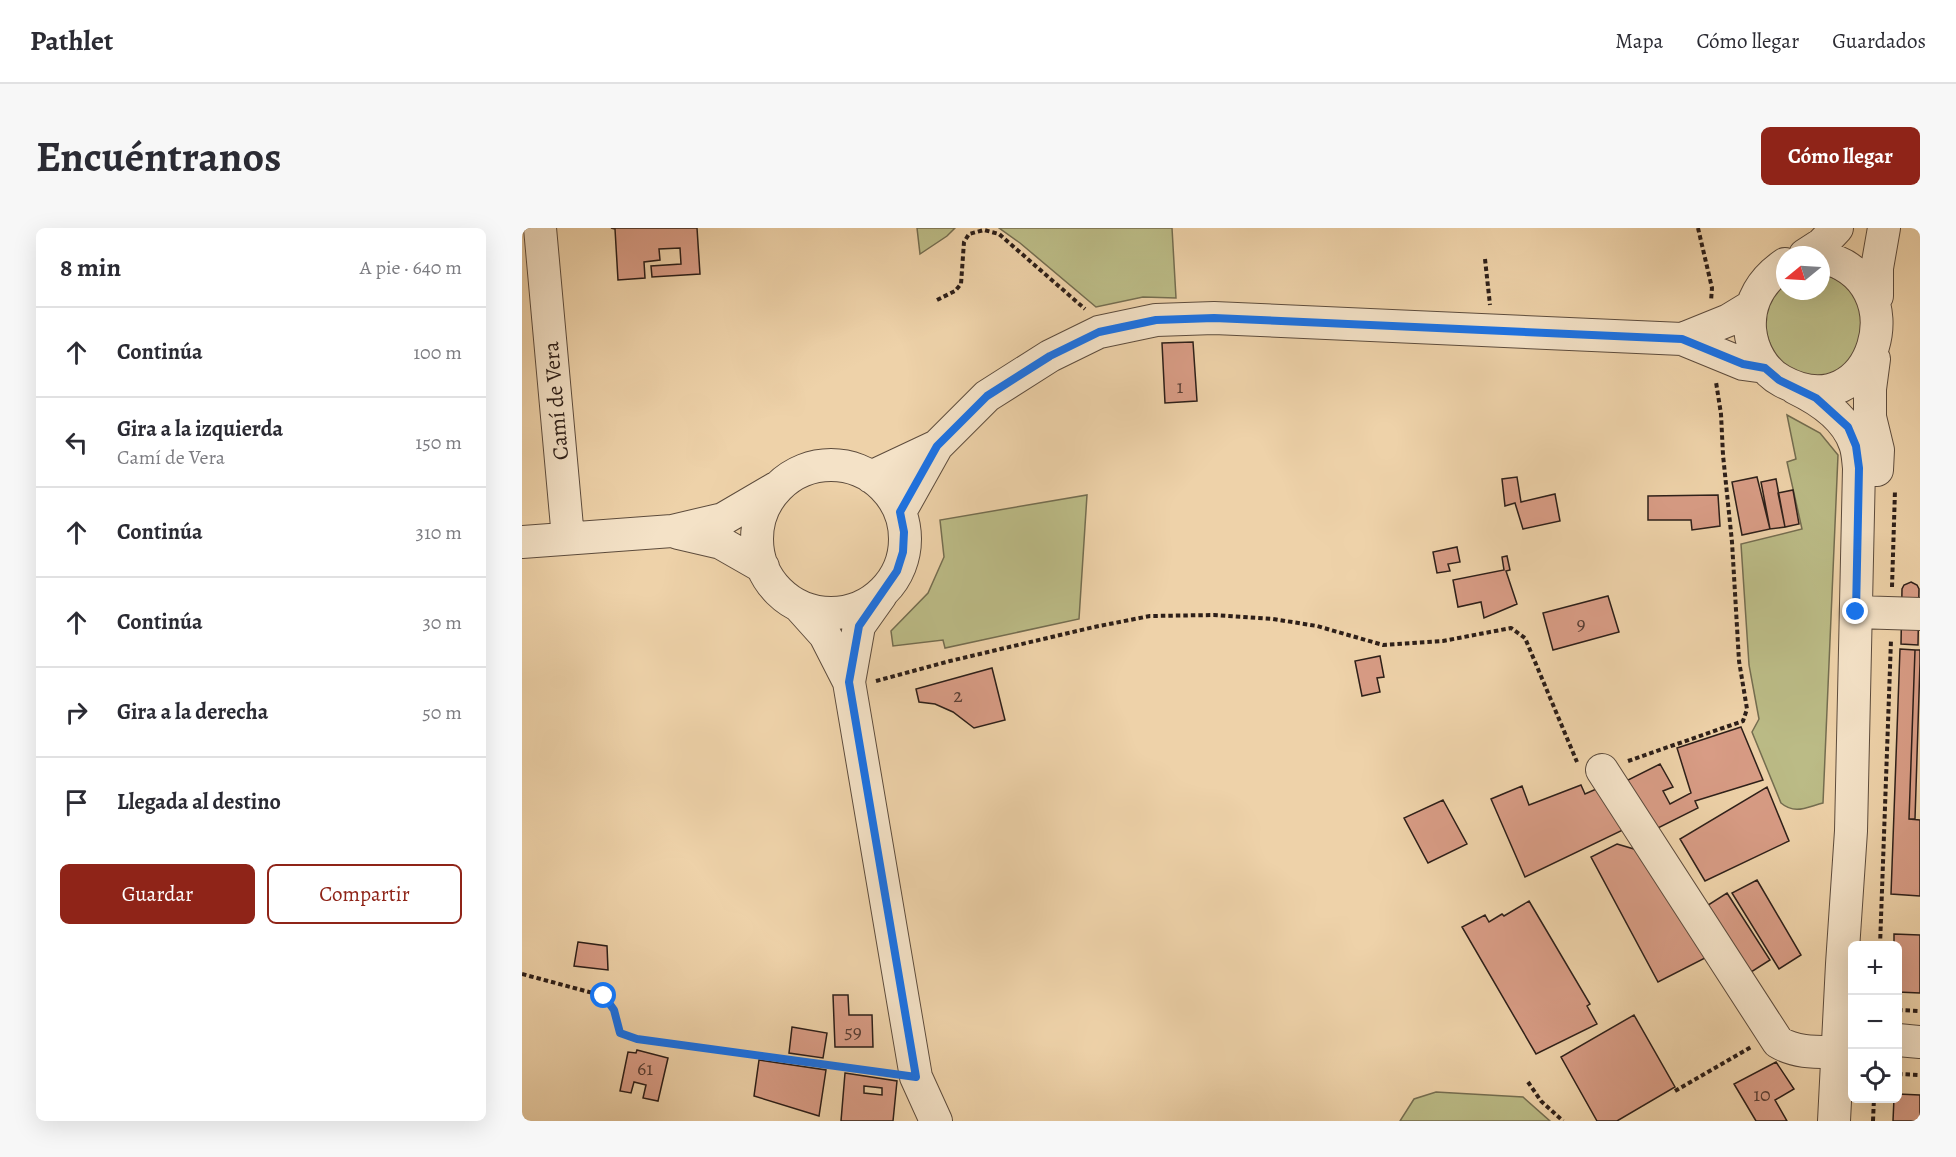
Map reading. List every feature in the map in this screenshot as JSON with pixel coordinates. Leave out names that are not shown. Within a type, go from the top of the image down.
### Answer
[{"type":"street","name":"Camí de Vera","points":[[540,228],[568,538]]},
{"type":"street","points":[[1819,246],[1837,228]]},
{"type":"street","points":[[1877,296],[1877,268],[1884,228]]},
{"type":"street","points":[[1795,388],[1813,391],[1831,390],[1848,384],[1863,373],[1881,344],[1882,312],[1877,296],[1868,280],[1854,268],[1830,259]]},
{"type":"street","points":[[1776,271],[1759,289],[1752,306],[1749,322],[1756,354],[1765,368],[1779,380],[1816,398],[1848,427],[1856,446],[1859,468],[1864,612],[1863,941]]},
{"type":"street","points":[[1700,340],[1752,306]]},
{"type":"street","points":[[900,512],[937,446],[987,396],[1050,356],[1099,332],[1156,320],[1214,318],[1700,340],[1743,364],[1765,368]]},
{"type":"street","points":[[1852,1121],[1841,1109],[1845,1061],[1851,831],[1864,612],[1878,450],[1870,417],[1870,389],[1874,358]]},
{"type":"street","points":[[871,477],[937,446]]},
{"type":"street","points":[[522,542],[672,531],[723,519],[776,488],[792,475],[811,467],[832,464],[853,468],[871,477],[888,492],[900,512],[904,532],[903,552],[897,571],[859,626],[849,682]]},
{"type":"street","points":[[776,488],[764,506],[758,526],[758,547],[762,567],[778,590],[800,606],[825,635],[849,682],[916,1077],[936,1121]]},
{"type":"street","points":[[672,531],[721,543],[762,567]]},
{"type":"street","points":[[800,606],[822,612],[846,611],[868,603],[886,588]]},
{"type":"street","points":[[1864,612],[1920,614]]},
{"type":"street","points":[[1602,770],[1778,1042],[1788,1049],[1845,1061]]},
{"type":"street","points":[[1812,1121],[1841,1109]]},
{"type":"path","points":[[849,682],[872,682],[1083,629],[1150,616],[1214,615],[1273,618],[1317,626],[1383,645],[1443,641],[1511,627],[1525,638],[1577,762],[1588,771],[1602,770],[1743,721],[1747,709],[1739,661],[1721,414],[1700,340],[1712,288],[1698,228]]},
{"type":"path","points":[[937,300],[955,291],[961,284],[964,242],[969,234],[984,230],[999,234],[1091,314],[1113,329]]},
{"type":"path","points":[[1485,259],[1494,330]]},
{"type":"path","points":[[522,974],[604,996],[614,1010],[620,1033],[637,1039],[916,1077]]},
{"type":"path","points":[[1902,1010],[1920,1011]]},
{"type":"path","points":[[1675,1091],[1773,1034]]},
{"type":"path","points":[[1902,1074],[1920,1075]]},
{"type":"path","points":[[1528,1082],[1541,1101],[1563,1121]]},
{"type":"path","points":[[1873,1121],[1874,1103]]},
{"type":"green space","points":[[917,228],[955,228],[920,254]]},
{"type":"green space","points":[[999,228],[1172,228],[1176,298],[1143,297],[1096,307]]},
{"type":"green space","points":[[1830,277],[1832,277],[1848,288],[1861,303],[1864,310],[1865,335],[1862,344],[1850,360],[1830,374],[1811,376],[1795,371],[1781,361],[1766,331],[1766,314],[1776,294],[1776,300],[1830,300]]},
{"type":"green space","points":[[1787,415],[1820,433],[1838,455],[1823,803],[1796,809],[1786,807],[1781,803],[1752,732],[1759,719],[1749,665],[1741,544],[1802,529],[1787,462],[1796,459]]},
{"type":"green space","points":[[1087,495],[1079,619],[945,648],[943,640],[893,646],[891,631],[928,593],[944,557],[940,520]]},
{"type":"green space","points":[[1436,1092],[1523,1097],[1550,1121],[1400,1121],[1414,1099]]},
{"type":"building","points":[[611,228],[697,228],[700,274],[652,277],[651,266],[681,264],[680,248],[659,249],[660,260],[644,262],[645,278],[618,280],[615,229]]},
{"type":"building","points":[[1193,342],[1197,401],[1165,403],[1162,343]]},
{"type":"building","points":[[1517,477],[1521,502],[1555,494],[1560,521],[1523,529],[1515,503],[1505,506],[1502,479]]},
{"type":"building","points":[[1757,477],[1770,529],[1742,535],[1732,482]]},
{"type":"building","points":[[1776,479],[1785,527],[1770,529],[1761,482]]},
{"type":"building","points":[[1793,490],[1799,524],[1785,527],[1778,493]]},
{"type":"building","points":[[1718,495],[1720,526],[1692,530],[1691,520],[1648,520],[1648,496]]},
{"type":"building","points":[[1457,547],[1460,562],[1448,564],[1450,571],[1437,573],[1433,552]]},
{"type":"building","points":[[1507,556],[1510,570],[1506,571],[1517,604],[1484,618],[1481,602],[1458,607],[1453,580],[1504,570],[1502,557]]},
{"type":"building","points":[[1911,582],[1919,589],[1918,645],[1901,644],[1902,589],[1904,585]]},
{"type":"building","points":[[1608,596],[1619,632],[1553,650],[1543,613]]},
{"type":"building","points":[[1900,649],[1915,650],[1909,819],[1920,820],[1920,896],[1891,894]]},
{"type":"building","points":[[1915,650],[1920,650],[1915,819],[1909,819]]},
{"type":"building","points":[[1380,656],[1384,677],[1377,678],[1380,692],[1362,696],[1355,661]]},
{"type":"building","points":[[992,668],[1005,720],[974,728],[953,712],[935,704],[919,702],[916,689]]},
{"type":"building","points":[[1741,727],[1763,780],[1695,801],[1698,808],[1644,835],[1618,785],[1660,764],[1673,787],[1663,791],[1670,804],[1691,793],[1677,748]]},
{"type":"building","points":[[1581,785],[1585,794],[1603,786],[1625,829],[1525,877],[1491,799],[1522,786],[1529,805]]},
{"type":"building","points":[[1767,787],[1789,841],[1705,881],[1680,839]]},
{"type":"building","points":[[1443,800],[1467,844],[1428,863],[1404,818]]},
{"type":"building","points":[[1617,844],[1644,852],[1709,956],[1658,982],[1591,857]]},
{"type":"building","points":[[1757,880],[1801,955],[1779,969],[1732,893]]},
{"type":"building","points":[[1727,893],[1770,960],[1748,974],[1705,907]]},
{"type":"building","points":[[1529,901],[1590,1004],[1587,1006],[1597,1024],[1536,1054],[1462,927],[1485,915],[1489,922]]},
{"type":"building","points":[[1894,934],[1920,935],[1920,993],[1902,992],[1902,941],[1894,941]]},
{"type":"building","points":[[578,942],[607,946],[608,970],[574,966]]},
{"type":"building","points":[[833,995],[848,995],[849,1015],[872,1015],[873,1047],[835,1047]]},
{"type":"building","points":[[1634,1015],[1675,1087],[1617,1121],[1597,1121],[1561,1057]]},
{"type":"building","points":[[792,1027],[827,1033],[823,1058],[789,1053]]},
{"type":"building","points":[[637,1050],[668,1058],[658,1101],[643,1098],[646,1085],[634,1082],[631,1093],[620,1091],[628,1052],[636,1053]]},
{"type":"building","points":[[759,1060],[826,1070],[819,1116],[754,1096]]},
{"type":"building","points":[[1776,1062],[1794,1089],[1775,1100],[1787,1121],[1756,1121],[1734,1084]]},
{"type":"building","points":[[845,1073],[897,1081],[893,1121],[841,1121]],"holes":[[[864,1086],[882,1088],[882,1095],[864,1093]]]},
{"type":"building","points":[[1902,1094],[1920,1095],[1920,1121],[1893,1121],[1894,1103],[1902,1103]]},
{"type":"route","points":[[604,996],[614,1010],[620,1033],[637,1039],[916,1077],[849,682],[859,626],[897,571],[903,552],[904,532],[900,512],[937,446],[987,396],[1050,356],[1099,332],[1156,320],[1214,318],[1682,339],[1743,364],[1765,368],[1779,380],[1816,398],[1848,427],[1856,446],[1859,468],[1856,612]]}]
